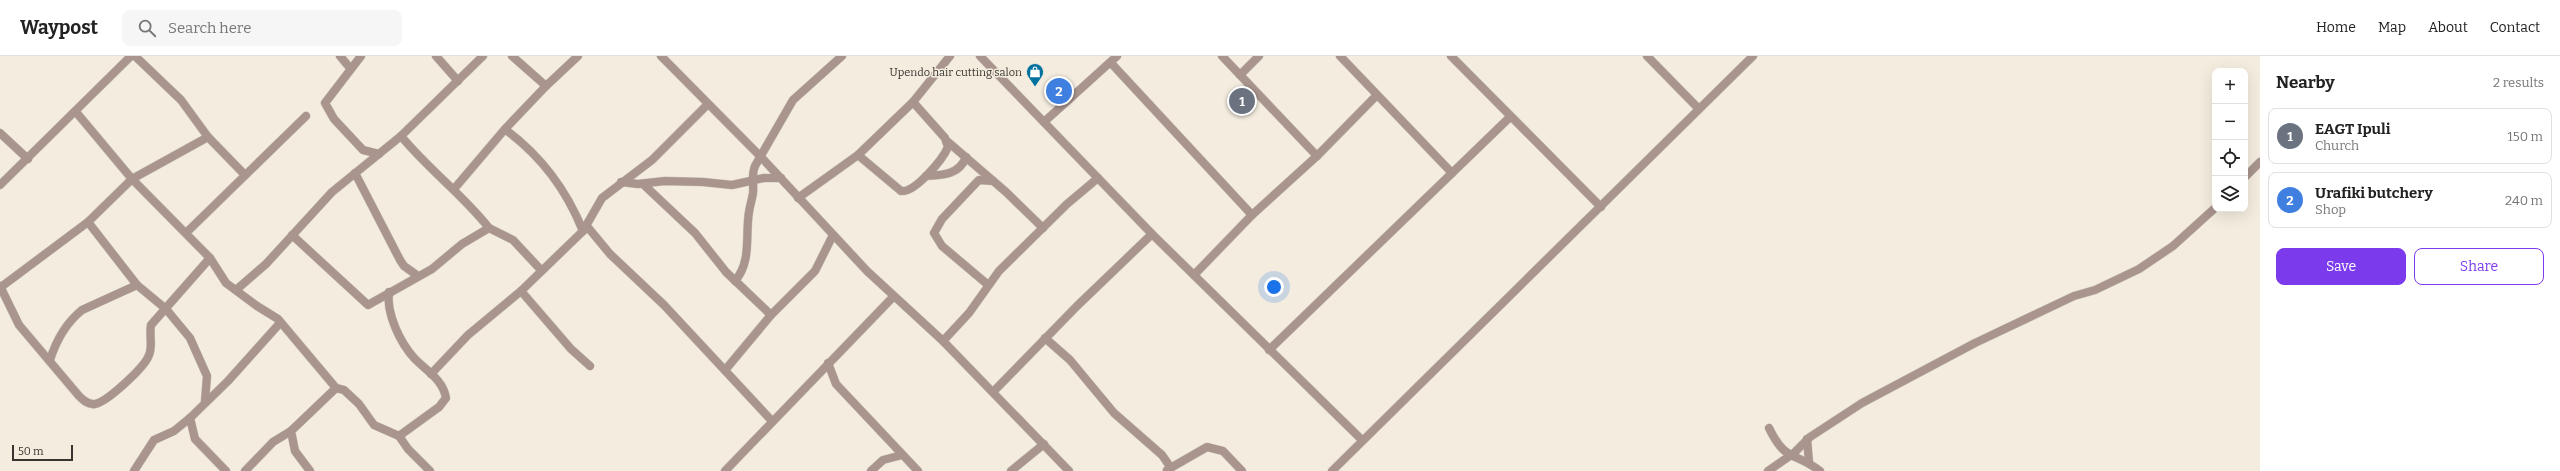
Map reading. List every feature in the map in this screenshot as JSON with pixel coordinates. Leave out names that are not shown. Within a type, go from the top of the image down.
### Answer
[{"type":"street","points":[[0,185],[76,112],[130,56]]},
{"type":"street","points":[[135,56],[182,100],[208,137],[245,175]]},
{"type":"street","points":[[340,56],[350,68]]},
{"type":"street","points":[[361,56],[350,68],[325,102],[334,119],[362,150],[380,154]]},
{"type":"street","points":[[436,56],[458,80]]},
{"type":"street","points":[[236,290],[266,264],[332,192],[401,136],[484,56]]},
{"type":"street","points":[[512,56],[546,86]]},
{"type":"street","points":[[454,189],[546,86],[578,56]]},
{"type":"street","points":[[661,56],[707,105],[761,157],[833,236],[894,296],[943,341],[1069,471]]},
{"type":"street","points":[[735,281],[745,265],[747,255],[746,233],[754,191],[752,180],[755,166],[793,100],[842,56]]},
{"type":"street","points":[[798,198],[858,155],[913,102],[950,56]]},
{"type":"street","points":[[1044,122],[1117,56]]},
{"type":"street","points":[[1222,56],[1317,156]]},
{"type":"street","points":[[1240,75],[1259,56]]},
{"type":"street","points":[[1340,56],[1376,96],[1452,174]]},
{"type":"street","points":[[1451,56],[1601,207]]},
{"type":"street","points":[[1647,56],[1699,109]]},
{"type":"street","points":[[1332,471],[1753,56]]},
{"type":"street","points":[[982,57],[1152,234],[1362,440]]},
{"type":"street","points":[[1111,63],[1252,215]]},
{"type":"street","points":[[1194,275],[1252,215],[1317,156],[1376,96]]},
{"type":"street","points":[[913,102],[948,142],[993,181],[1043,228]]},
{"type":"street","points":[[431,374],[468,335],[521,291],[584,228],[591,213],[602,198],[652,160],[707,105]]},
{"type":"street","points":[[76,112],[132,179],[187,232],[210,258],[220,275],[236,290],[257,306],[272,313],[336,388],[344,390],[374,425],[400,436],[408,449],[430,471]]},
{"type":"street","points":[[187,232],[306,116]]},
{"type":"street","points":[[1269,350],[1510,117]]},
{"type":"street","points":[[506,130],[529,148],[558,181],[584,228],[726,369],[772,420]]},
{"type":"street","points":[[0,133],[28,159]]},
{"type":"street","points":[[401,136],[441,179],[454,189],[489,228],[513,240],[541,270]]},
{"type":"street","points":[[208,137],[132,179],[88,222],[0,286],[19,325],[79,396],[86,402],[94,404],[101,402],[125,383],[149,358],[152,325],[210,258]]},
{"type":"street","points":[[858,155],[901,192],[916,186],[926,176],[947,150],[948,142]]},
{"type":"street","points":[[926,176],[954,172],[962,166],[966,157]]},
{"type":"street","points":[[2246,176],[2260,162]]},
{"type":"street","points":[[355,173],[400,260],[404,266],[418,276]]},
{"type":"street","points":[[622,182],[643,184],[665,181],[732,186],[752,180],[781,178]]},
{"type":"street","points":[[943,341],[969,313],[987,284],[1043,228],[1098,178]]},
{"type":"street","points":[[987,284],[942,246],[934,233],[942,219],[976,183],[981,180],[993,181]]},
{"type":"street","points":[[643,184],[695,233],[735,281],[771,315]]},
{"type":"street","points":[[1768,471],[1790,456],[1807,439],[1862,403],[1975,343],[2067,298],[2095,290],[2139,268],[2173,246],[2212,211]]},
{"type":"street","points":[[88,222],[137,285],[166,309],[190,338],[207,376],[205,401]]},
{"type":"street","points":[[292,235],[365,304],[371,304],[389,292],[432,269],[462,244],[489,228]]},
{"type":"street","points":[[993,392],[1045,338],[1152,234]]},
{"type":"street","points":[[726,369],[771,315],[815,271],[833,236]]},
{"type":"street","points":[[50,360],[55,345],[74,317],[82,310],[137,285]]},
{"type":"street","points":[[521,291],[571,349],[590,366]]},
{"type":"street","points":[[389,292],[388,301],[397,330],[414,357],[438,379],[445,388],[446,398],[439,407],[400,436]]},
{"type":"street","points":[[727,470],[772,420],[894,296]]},
{"type":"street","points":[[134,471],[154,440],[174,431],[190,418],[205,401],[228,381],[280,323]]},
{"type":"street","points":[[1045,338],[1070,360],[1114,413],[1162,454],[1169,469],[1207,447],[1222,451],[1242,471]]},
{"type":"street","points":[[828,363],[836,384],[918,471]]},
{"type":"street","points":[[245,471],[273,442],[291,431],[336,388]]},
{"type":"street","points":[[190,418],[195,439],[226,471]]},
{"type":"street","points":[[1769,428],[1780,449],[1790,456],[1808,462],[1820,471]]},
{"type":"street","points":[[291,431],[295,451],[310,471]]},
{"type":"street","points":[[1807,439],[1808,462]]},
{"type":"street","points":[[883,460],[888,440]]},
{"type":"street","points":[[1011,471],[1044,444]]},
{"type":"street","points":[[871,471],[883,460],[902,455]]},
{"type":"place","name":"Upendo hair cutting salon","points":[[1035,87]]},
{"type":"place","name":"Urafiki butchery","points":[[1059,91]]},
{"type":"place","name":"EAGT Ipuli","points":[[1242,101]]}]
